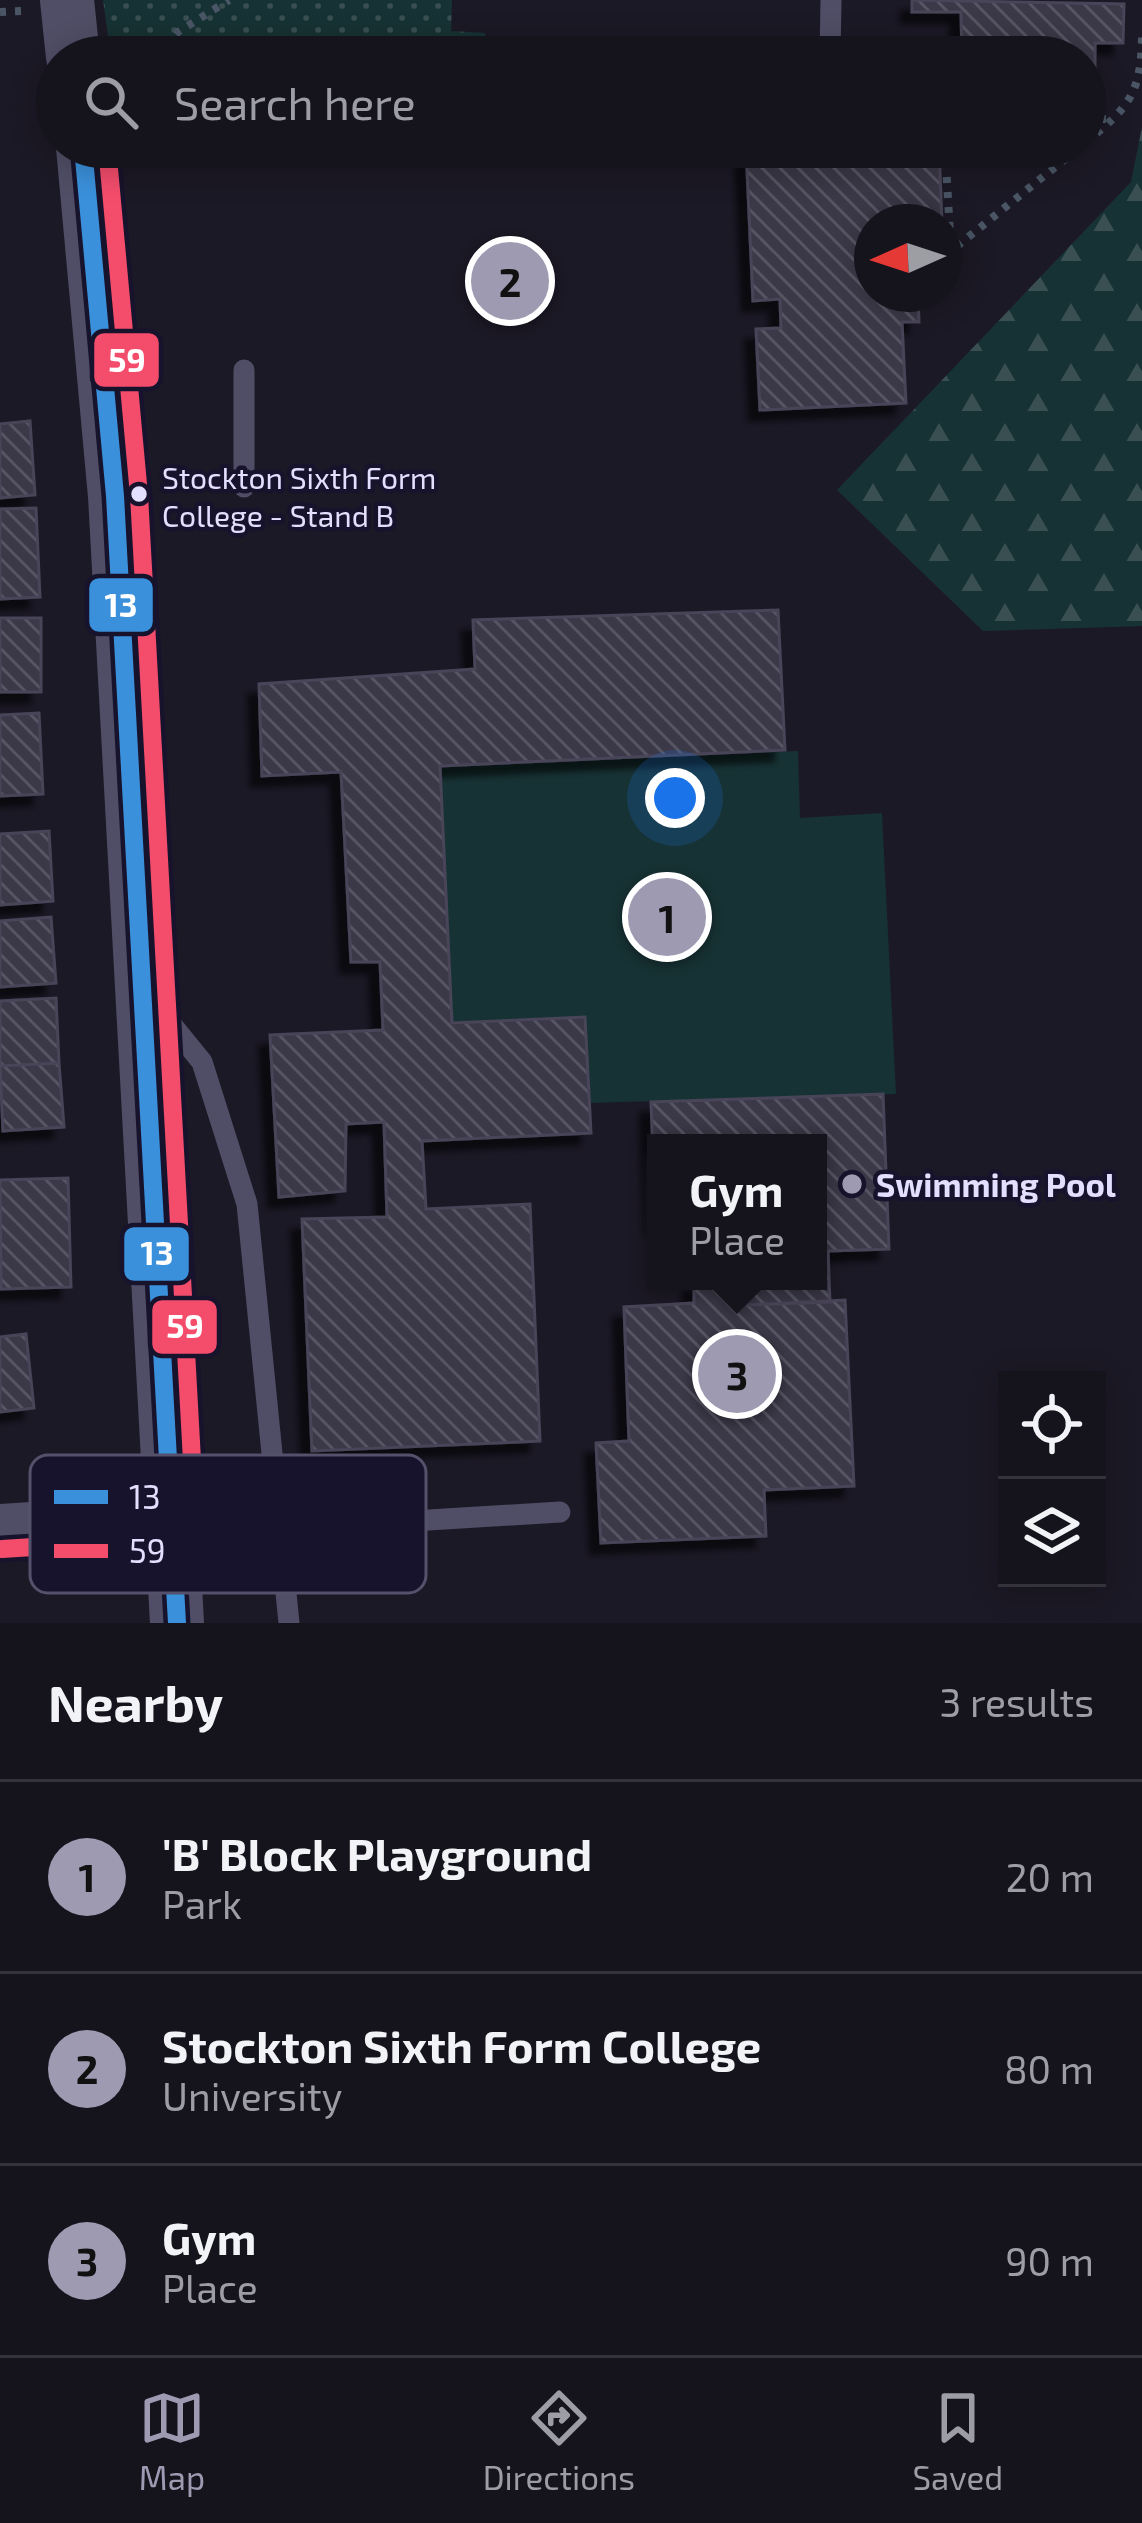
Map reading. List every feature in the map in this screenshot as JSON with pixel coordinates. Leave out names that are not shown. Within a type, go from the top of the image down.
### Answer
[{"type":"street","points":[[46,5],[62,36]]},
{"type":"street","points":[[85,168],[115,496],[168,1455]]},
{"type":"street","points":[[0,1525],[30,1523]]},
{"type":"street","points":[[175,1593],[177,1623]]},
{"type":"lane","points":[[830,36],[831,0]]},
{"type":"lane","points":[[244,370],[244,487]]},
{"type":"lane","points":[[142,989],[202,1062],[247,1204],[275,1455]]},
{"type":"lane","points":[[426,1520],[560,1511]]},
{"type":"lane","points":[[287,1593],[289,1623]]},
{"type":"path","points":[[174,36],[229,0]]},
{"type":"path","points":[[0,12],[46,5]]},
{"type":"path","points":[[1106,126],[1141,83],[1142,37]]},
{"type":"path","points":[[1106,119],[1114,119]]},
{"type":"path","points":[[945,168],[946,204]]},
{"type":"path","points":[[962,238],[1052,168]]},
{"type":"green space","points":[[103,0],[452,0],[451,31],[485,36],[108,36]]},
{"type":"green space","points":[[1142,127],[1142,626],[983,631],[837,490],[1131,182]]},
{"type":"green space","points":[[798,751],[800,818],[882,813],[896,1094],[589,1103],[585,1017],[452,1023],[440,766]]},
{"type":"building","points":[[912,0],[1124,4],[1123,43],[1106,43],[1106,36],[962,36],[961,12],[912,12]]},
{"type":"building","points":[[747,168],[940,168],[941,204],[854,204],[854,312],[919,312],[919,322],[902,322],[906,403],[760,410],[756,329],[781,328],[780,299],[753,301]]},
{"type":"building","points":[[30,421],[35,495],[0,498],[0,424]]},
{"type":"building","points":[[36,508],[40,597],[0,599],[0,509]]},
{"type":"building","points":[[778,610],[785,750],[440,766],[452,1023],[585,1017],[591,1133],[422,1141],[426,1209],[530,1204],[540,1441],[312,1451],[302,1219],[387,1217],[384,1122],[346,1124],[345,1191],[279,1197],[270,1035],[383,1030],[380,962],[351,962],[341,772],[262,776],[259,684],[475,669],[473,620]]},
{"type":"building","points":[[0,618],[41,618],[41,692],[0,692]]},
{"type":"building","points":[[39,713],[43,794],[0,796],[0,715]]},
{"type":"building","points":[[49,831],[53,901],[0,905],[0,834]]},
{"type":"building","points":[[51,917],[56,983],[0,987],[0,921]]},
{"type":"building","points":[[56,998],[59,1063],[0,1066],[0,1001]]},
{"type":"building","points":[[59,1063],[64,1127],[3,1131],[0,1066]]},
{"type":"building","name":"Swimming Pool","points":[[883,1094],[889,1249],[828,1251],[830,1302],[747,1305],[746,1290],[827,1290],[827,1134],[652,1134],[651,1102]]},
{"type":"building","points":[[68,1178],[71,1287],[1,1289],[0,1180]]},
{"type":"building","points":[[694,1290],[746,1290],[747,1305],[845,1300],[854,1486],[764,1490],[766,1536],[601,1543],[596,1443],[629,1441],[624,1307],[694,1303]]},
{"type":"building","points":[[26,1334],[34,1408],[0,1412],[0,1337]]},
{"type":"transit line","name":"13","points":[[85,168],[115,496],[168,1455]]},
{"type":"transit line","name":"59","points":[[109,168],[139,495],[192,1455]]},
{"type":"transit line","name":"59","points":[[2,1549],[30,1547]]},
{"type":"transit line","name":"13","points":[[175,1593],[177,1623]]},
{"type":"place","name":"Stockton Sixth Form College","points":[[510,281]]},
{"type":"place","name":"Stockton Sixth Form College - Stand B","points":[[139,494]]},
{"type":"place","name":"'B' Block Playground","points":[[667,917]]},
{"type":"place","name":"Swimming Pool","points":[[852,1184]]},
{"type":"place","name":"Gym","points":[[737,1374]]}]
